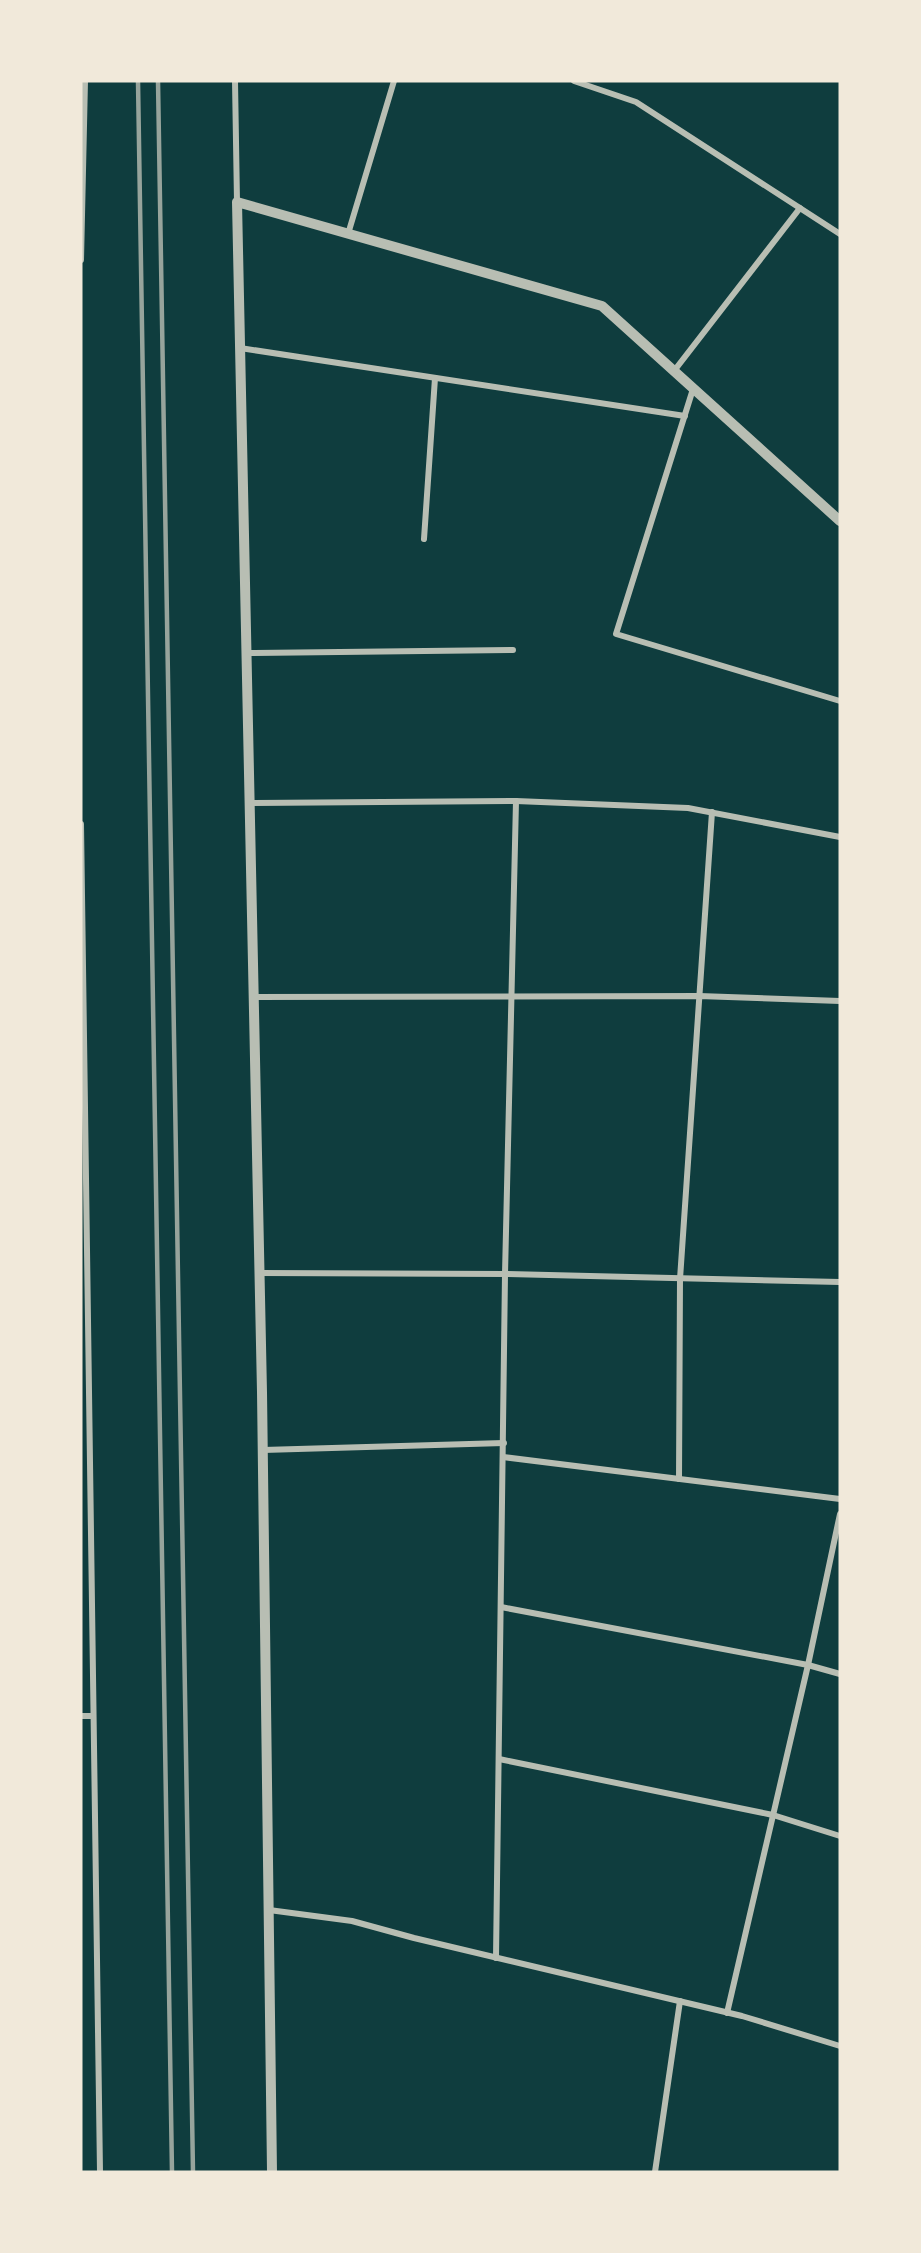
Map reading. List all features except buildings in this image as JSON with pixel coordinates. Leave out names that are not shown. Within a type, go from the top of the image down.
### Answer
[{"type":"street","points":[[81,260],[85,81]]},
{"type":"street","points":[[235,81],[260,1272],[272,2172]]},
{"type":"street","points":[[348,234],[394,81]]},
{"type":"street","points":[[574,81],[636,102],[840,234]]},
{"type":"street","points":[[237,202],[602,306],[840,521]]},
{"type":"street","points":[[674,371],[800,208]]},
{"type":"street","points":[[240,348],[685,416]]},
{"type":"street","points":[[424,539],[435,378]]},
{"type":"street","points":[[693,389],[616,634],[840,701]]},
{"type":"street","points":[[247,653],[513,650]]},
{"type":"street","points":[[250,803],[516,801],[688,808],[840,837]]},
{"type":"street","points":[[495,1958],[505,1274],[516,801]]},
{"type":"street","points":[[679,1479],[680,1279],[712,812]]},
{"type":"street","points":[[81,824],[83,1178],[100,2172]]},
{"type":"street","points":[[254,997],[699,996],[840,1001]]},
{"type":"street","points":[[260,1272],[505,1274],[840,1282]]},
{"type":"street","points":[[263,1450],[504,1443]]},
{"type":"street","points":[[504,1457],[840,1499]]},
{"type":"street","points":[[727,2013],[808,1665],[840,1514]]},
{"type":"street","points":[[501,1607],[808,1665],[840,1674]]},
{"type":"street","points":[[81,1716],[93,1716]]},
{"type":"street","points":[[499,1759],[773,1815],[840,1836]]},
{"type":"street","points":[[269,1910],[352,1921],[495,1958],[727,2013],[840,2046]]},
{"type":"street","points":[[655,2172],[680,2001]]},
{"type":"railway","points":[[138,81],[172,2172]]},
{"type":"railway","points":[[158,81],[193,2172]]}]
